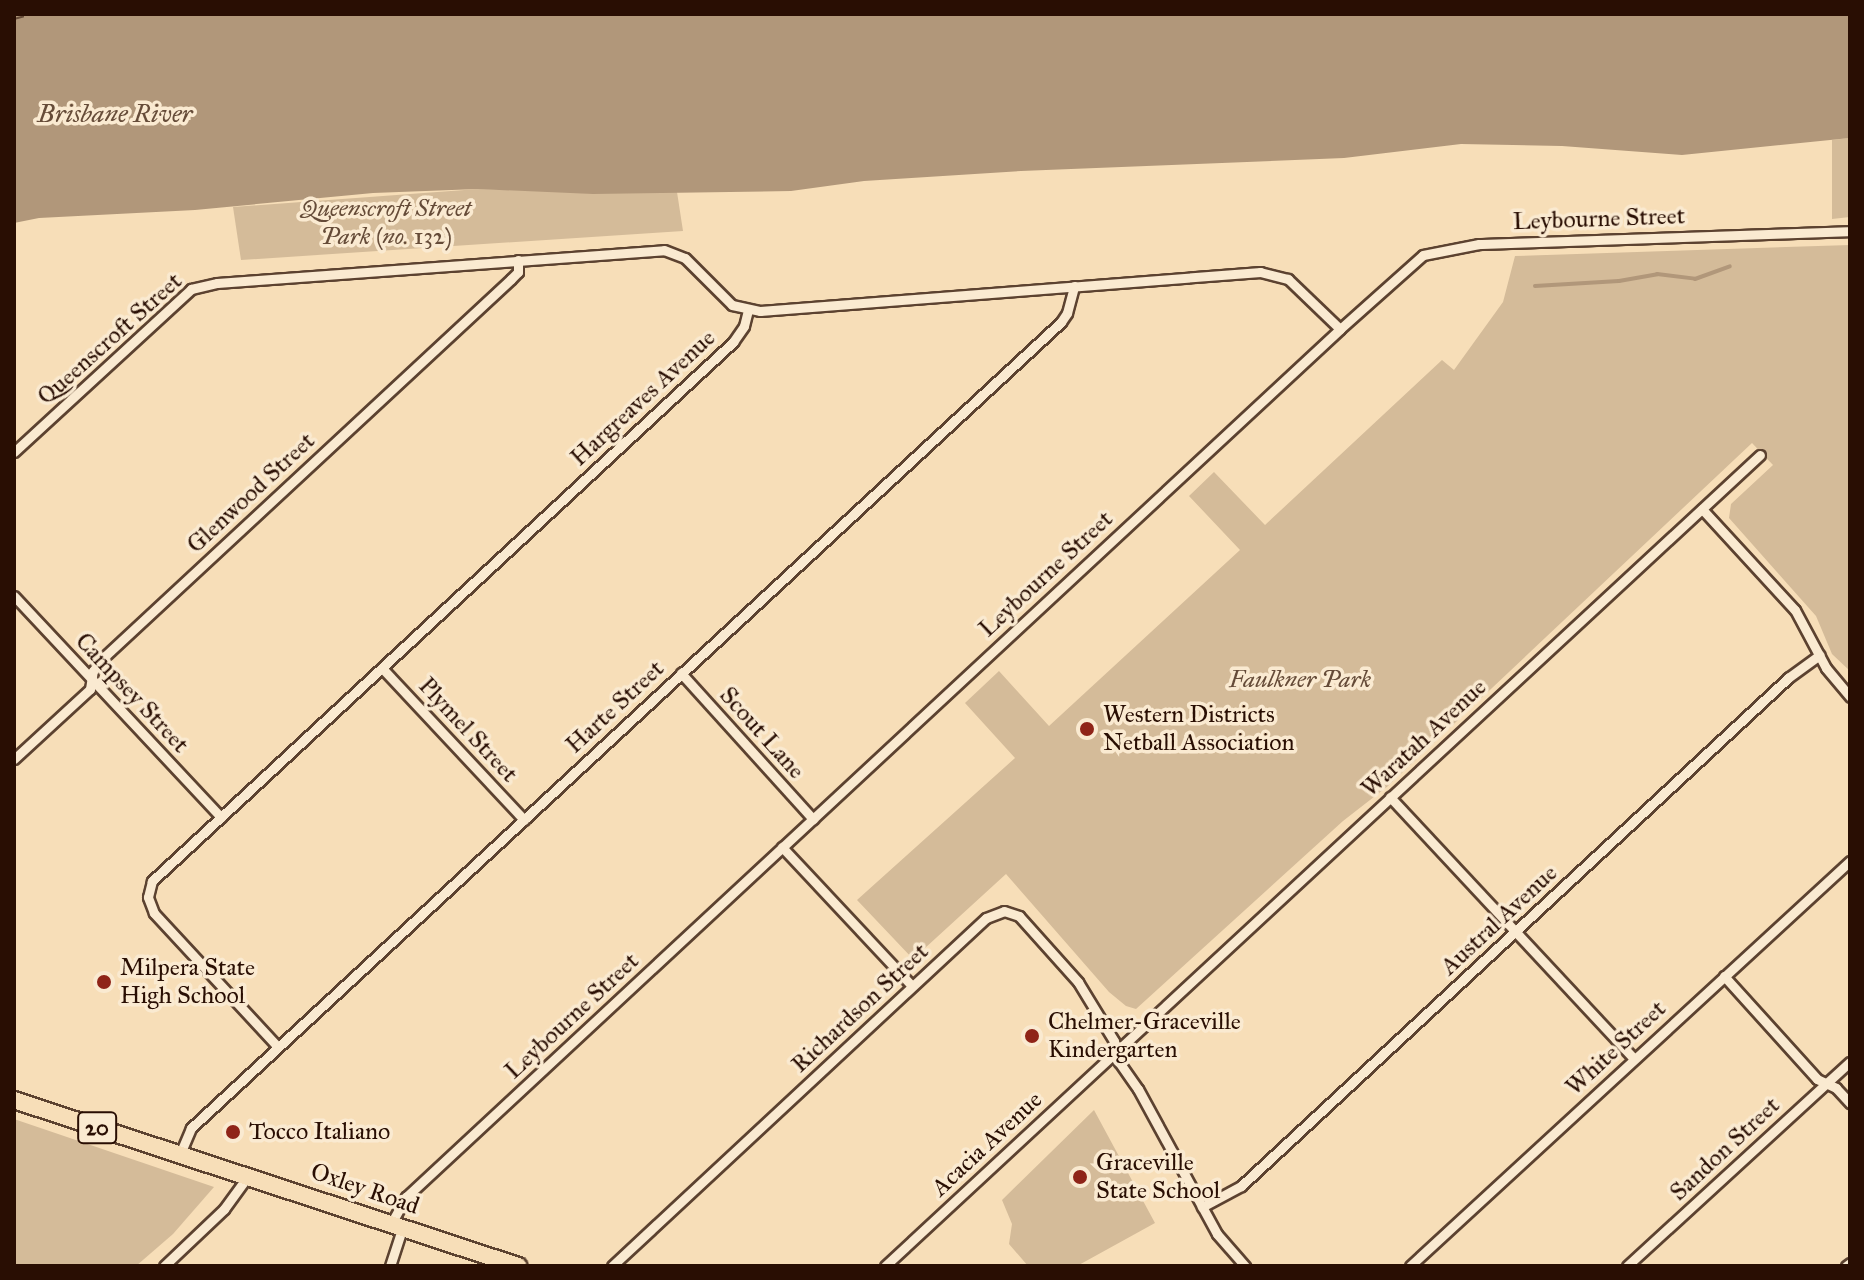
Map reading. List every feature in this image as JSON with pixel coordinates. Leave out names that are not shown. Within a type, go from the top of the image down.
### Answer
[{"type":"main road","name":"Oxley Road","points":[[14,1100],[518,1266]]},
{"type":"street","name":"Leybourne Street","points":[[390,1266],[406,1197],[1419,258],[1445,248],[1504,243],[1850,231]]},
{"type":"street","name":"Queenscroft Street","points":[[14,452],[195,287],[518,260],[671,251],[685,258],[727,301],[748,310]]},
{"type":"street","name":"Glenwood Street","points":[[14,759],[90,689],[100,661],[511,279],[518,272],[518,260]]},
{"type":"street","points":[[748,310],[1273,273],[1294,284],[1340,329]]},
{"type":"street","name":"Harte Street","points":[[180,1154],[188,1132],[278,1047],[1061,322],[1067,313],[1074,286]]},
{"type":"street","name":"Hargreaves Avenue","points":[[278,1047],[154,913],[148,897],[157,876],[733,342],[746,323],[748,310]]},
{"type":"street","name":"Waratah Avenue","points":[[1116,1051],[1760,455]]},
{"type":"street","points":[[1702,509],[1795,610],[1820,655],[1850,697]]},
{"type":"street","name":"Campsey Street","points":[[14,596],[221,817]]},
{"type":"street","name":"Austral Avenue","points":[[1202,1207],[1241,1186],[1788,678],[1820,655]]},
{"type":"street","name":"Plymel Street","points":[[382,668],[524,820]]},
{"type":"street","name":"Scout Lane","points":[[681,673],[813,819]]},
{"type":"street","points":[[1390,797],[1634,1059]]},
{"type":"street","points":[[782,847],[912,986]]},
{"type":"street","name":"White Street","points":[[1410,1266],[1850,861]]},
{"type":"street","name":"Richardson Street","points":[[612,1266],[986,918],[999,911],[1019,916],[1071,974],[1114,1041],[1116,1051]]},
{"type":"street","points":[[1724,976],[1817,1079],[1827,1083],[1850,1103]]},
{"type":"street","points":[[1116,1051],[1119,1062],[1138,1089],[1217,1234],[1245,1266]]},
{"type":"street","name":"Acacia Avenue","points":[[885,1266],[1116,1051]]},
{"type":"street","name":"Sandon Street","points":[[1627,1266],[1850,1062]]},
{"type":"street","points":[[164,1266],[233,1199],[249,1175]]},
{"type":"green space","points":[[1850,138],[1850,217],[1832,219],[1832,140]]},
{"type":"green space","name":"Queenscroft Street Park (no. 132)","points":[[478,189],[677,192],[683,231],[241,260],[233,207]]},
{"type":"green space","name":"Faulkner Park","points":[[1850,245],[1850,671],[1832,654],[1816,616],[1729,518],[1731,504],[1773,465],[1752,443],[1388,786],[1343,821],[1136,1009],[1126,1006],[1109,992],[1006,874],[913,959],[857,900],[1015,758],[965,703],[999,671],[1049,726],[1240,550],[1189,496],[1214,472],[1265,525],[1442,360],[1454,370],[1503,302],[1515,256]]},
{"type":"green space","points":[[1094,1110],[1155,1223],[1077,1266],[1028,1266],[1009,1244],[1012,1224],[1002,1200]]},
{"type":"green space","points":[[14,1119],[214,1187],[173,1234],[136,1266],[14,1266]]},
{"type":"water","name":"Brisbane River","points":[[14,14],[1850,14],[1850,138],[1682,155],[1562,146],[1461,144],[1344,158],[1021,171],[864,181],[791,191],[593,194],[478,189],[373,193],[195,210],[39,218],[14,223]]},
{"type":"waterway","points":[[1535,286],[1619,281],[1657,274],[1695,279],[1730,266]]},
{"type":"ferry route","points":[[14,19],[33,14]]},
{"type":"place","name":"Western Districts Netball Association","points":[[1087,729]]},
{"type":"place","name":"Milpera State High School","points":[[104,982]]},
{"type":"place","name":"Chelmer-Graceville Kindergarten","points":[[1032,1036]]},
{"type":"place","name":"Tocco Italiano","points":[[233,1132]]},
{"type":"place","name":"Graceville State School","points":[[1080,1177]]}]
